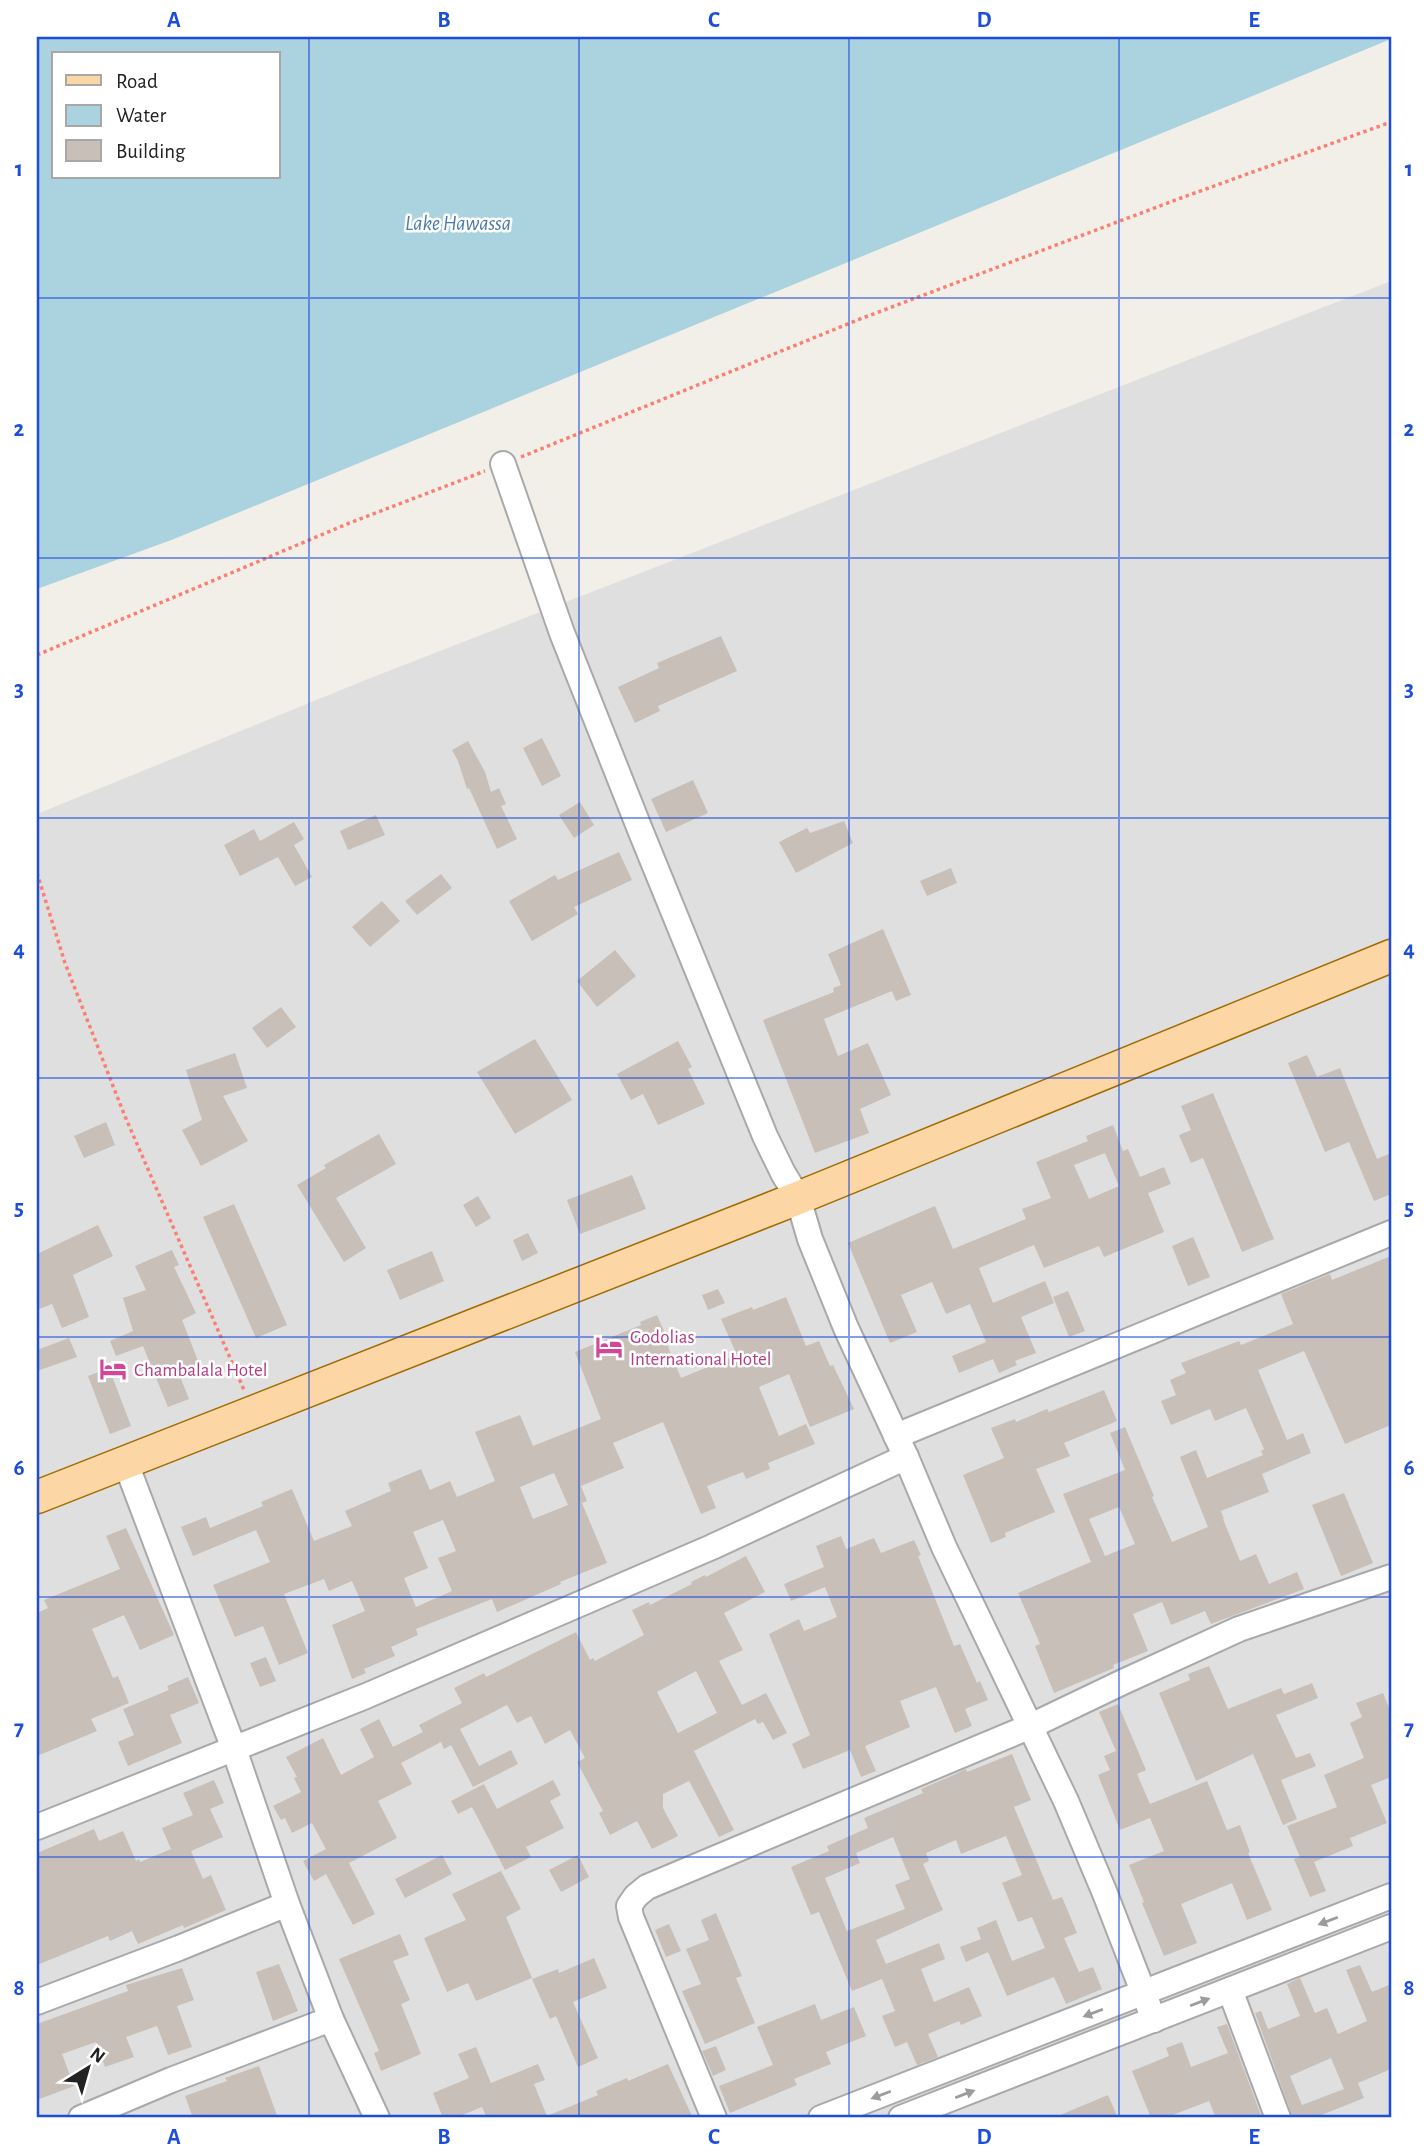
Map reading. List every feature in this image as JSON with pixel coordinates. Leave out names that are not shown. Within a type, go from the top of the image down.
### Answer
[{"type":"main road","points":[[37,1497],[798,1198],[1391,956]]},
{"type":"street","points":[[503,464],[544,584],[640,832],[765,1136],[798,1198],[810,1239],[841,1315],[944,1548],[1066,1801],[1154,2020]]},
{"type":"street","points":[[37,1827],[366,1696],[700,1553],[901,1446],[1391,1233]]},
{"type":"street","points":[[125,1461],[234,1749],[287,1904],[331,2019],[377,2118]]},
{"type":"street","points":[[714,2118],[631,1917],[629,1906],[636,1895],[647,1887],[1031,1726],[1239,1629],[1391,1577]]},
{"type":"street","points":[[821,2118],[1391,1896]]},
{"type":"street","points":[[37,2002],[287,1904]]},
{"type":"street","points":[[901,2118],[1391,1927]]},
{"type":"street","points":[[1230,1990],[1278,2118]]},
{"type":"street","points":[[81,2118],[171,2080],[331,2019]]},
{"type":"path","points":[[37,655],[346,524],[503,464],[860,319],[1391,122]]},
{"type":"path","points":[[37,873],[65,963],[124,1114],[254,1412]]},
{"type":"shaded area","points":[[1391,281],[1391,2118],[37,2118],[37,814],[363,681]]},
{"type":"water","name":"Lake Hawassa","points":[[37,37],[1391,37],[1391,39],[174,539],[37,589]]},
{"type":"building","points":[[721,636],[737,671],[658,706],[660,711],[635,723],[618,687],[659,668],[657,663]]},
{"type":"building","points":[[542,738],[561,776],[542,786],[523,748]]},
{"type":"building","points":[[468,741],[485,772],[491,792],[499,788],[506,804],[501,806],[517,839],[497,849],[469,788],[467,789],[452,750]]},
{"type":"building","points":[[693,780],[708,813],[666,832],[651,799]]},
{"type":"building","points":[[580,802],[594,825],[574,838],[559,815]]},
{"type":"building","points":[[376,815],[385,835],[348,850],[340,831]]},
{"type":"building","points":[[844,821],[853,843],[796,873],[779,842],[807,828],[810,833]]},
{"type":"building","points":[[294,822],[304,839],[294,845],[312,877],[295,886],[278,857],[240,876],[224,845],[254,829],[260,841]]},
{"type":"building","points":[[619,852],[632,880],[574,907],[578,914],[532,941],[509,901],[555,875],[558,880]]},
{"type":"building","points":[[951,868],[957,883],[927,896],[920,881]]},
{"type":"building","points":[[441,874],[452,888],[417,915],[405,901]]},
{"type":"building","points":[[382,901],[400,921],[370,947],[352,927]]},
{"type":"building","points":[[883,929],[911,995],[896,1001],[892,991],[824,1019],[838,1056],[868,1043],[891,1095],[860,1109],[869,1133],[815,1153],[763,1020],[834,992],[833,988],[841,985],[828,954]]},
{"type":"building","points":[[615,950],[636,976],[597,1007],[577,981]]},
{"type":"building","points":[[281,1007],[296,1027],[267,1048],[252,1028]]},
{"type":"building","points":[[535,1039],[572,1100],[515,1134],[477,1072]]},
{"type":"building","points":[[678,1041],[692,1067],[688,1069],[705,1104],[658,1125],[643,1094],[631,1100],[617,1074]]},
{"type":"building","points":[[235,1053],[247,1088],[223,1096],[248,1141],[201,1166],[182,1130],[202,1120],[186,1070]]},
{"type":"building","points":[[1307,1055],[1317,1077],[1340,1068],[1377,1159],[1391,1153],[1391,1194],[1374,1201],[1349,1142],[1325,1152],[1288,1063]]},
{"type":"building","points":[[1213,1093],[1274,1239],[1242,1252],[1203,1158],[1191,1163],[1179,1135],[1191,1130],[1181,1106]]},
{"type":"building","points":[[106,1122],[115,1145],[84,1158],[74,1136]]},
{"type":"building","points":[[1113,1125],[1123,1151],[1128,1149],[1140,1177],[1164,1167],[1171,1184],[1148,1193],[1164,1232],[1104,1257],[1099,1246],[1044,1268],[1034,1245],[979,1268],[993,1303],[1045,1281],[1054,1303],[1021,1317],[1036,1353],[1015,1361],[1017,1365],[999,1373],[993,1359],[959,1373],[952,1356],[986,1342],[970,1304],[946,1314],[932,1282],[901,1295],[917,1332],[890,1343],[848,1243],[935,1206],[953,1249],[1026,1219],[1022,1209],[1051,1198],[1036,1162],[1088,1141],[1086,1136]],"holes":[[[1105,1153],[1119,1186],[1089,1199],[1074,1165]]]},
{"type":"building","points":[[379,1134],[396,1164],[336,1198],[366,1248],[344,1262],[297,1185],[326,1168],[324,1165]]},
{"type":"building","points":[[632,1175],[646,1209],[580,1234],[567,1200]]},
{"type":"building","points":[[478,1196],[491,1218],[476,1227],[463,1205]]},
{"type":"building","points":[[234,1204],[287,1325],[256,1338],[203,1217]]},
{"type":"building","points":[[98,1225],[113,1256],[73,1275],[89,1317],[62,1328],[52,1304],[37,1310],[37,1254]]},
{"type":"building","points":[[528,1233],[538,1253],[522,1261],[513,1240]]},
{"type":"building","points":[[1193,1237],[1210,1277],[1188,1286],[1172,1246]]},
{"type":"building","points":[[172,1250],[179,1265],[174,1267],[196,1313],[182,1320],[202,1371],[181,1379],[189,1399],[168,1407],[143,1346],[116,1356],[110,1341],[133,1331],[123,1298],[146,1290],[135,1266]]},
{"type":"building","points":[[432,1251],[444,1281],[400,1300],[387,1270]]},
{"type":"building","points":[[1391,1256],[1391,1425],[1345,1444],[1304,1351],[1258,1370],[1287,1440],[1303,1433],[1311,1453],[1262,1474],[1269,1492],[1221,1511],[1240,1561],[1256,1554],[1269,1584],[1297,1572],[1304,1589],[1211,1624],[1205,1611],[1171,1625],[1162,1602],[1133,1614],[1148,1651],[1054,1693],[1035,1646],[1040,1644],[1018,1593],[1091,1562],[1063,1494],[1125,1470],[1110,1433],[1125,1427],[1172,1542],[1208,1527],[1180,1457],[1196,1450],[1207,1478],[1263,1455],[1261,1451],[1264,1449],[1246,1408],[1215,1421],[1210,1409],[1171,1425],[1161,1401],[1176,1395],[1170,1380],[1186,1373],[1181,1363],[1239,1341],[1241,1345],[1293,1324],[1281,1294],[1330,1274],[1332,1280]],"holes":[[[1119,1507],[1135,1544],[1105,1556],[1089,1519]]]},
{"type":"building","points":[[718,1289],[725,1303],[708,1310],[702,1295]]},
{"type":"building","points":[[1068,1291],[1085,1331],[1069,1337],[1053,1297]]},
{"type":"building","points":[[786,1297],[806,1346],[819,1341],[854,1409],[810,1427],[789,1374],[759,1387],[779,1436],[806,1424],[815,1444],[768,1463],[770,1469],[746,1479],[743,1472],[707,1486],[716,1508],[701,1514],[663,1422],[613,1443],[624,1468],[581,1486],[587,1501],[582,1503],[607,1563],[497,1612],[492,1599],[416,1629],[418,1635],[391,1647],[395,1656],[364,1669],[366,1673],[352,1679],[332,1625],[365,1611],[352,1581],[329,1591],[324,1579],[284,1594],[308,1653],[279,1665],[263,1626],[235,1637],[213,1585],[270,1562],[256,1530],[193,1556],[181,1527],[206,1517],[210,1528],[263,1506],[261,1502],[292,1489],[314,1541],[352,1526],[345,1511],[391,1491],[388,1483],[421,1469],[430,1490],[450,1481],[457,1497],[495,1481],[475,1432],[520,1415],[533,1446],[601,1419],[575,1352],[641,1325],[640,1322],[657,1315],[681,1378],[737,1355],[721,1319],[752,1307],[753,1310]],"holes":[[[554,1473],[568,1505],[533,1519],[520,1487]],[[443,1520],[456,1551],[438,1558],[452,1591],[416,1607],[404,1578],[428,1568],[413,1532]]]},
{"type":"building","points":[[69,1338],[77,1357],[37,1371],[37,1350]]},
{"type":"building","points":[[109,1368],[131,1426],[110,1434],[88,1376]]},
{"type":"building","points":[[1104,1390],[1117,1421],[1064,1443],[1070,1456],[1036,1469],[1055,1512],[1005,1533],[1006,1537],[991,1543],[963,1475],[1004,1458],[991,1428],[1015,1419],[1016,1422],[1047,1409],[1049,1412]]},
{"type":"building","points":[[1344,1493],[1373,1563],[1341,1576],[1312,1505]]},
{"type":"building","points":[[126,1528],[174,1635],[140,1650],[124,1615],[92,1629],[113,1678],[118,1676],[129,1703],[91,1719],[97,1731],[37,1756],[37,1613],[48,1608],[44,1600],[120,1569],[106,1536]]},
{"type":"building","points":[[841,1536],[846,1549],[874,1538],[881,1553],[914,1540],[954,1646],[960,1644],[977,1683],[980,1681],[988,1700],[965,1709],[972,1726],[955,1733],[936,1687],[900,1701],[910,1727],[865,1746],[876,1771],[861,1777],[850,1750],[803,1769],[792,1744],[810,1735],[769,1634],[799,1619],[804,1631],[837,1617],[825,1587],[791,1601],[784,1584],[824,1567],[816,1546]]},
{"type":"building","points":[[746,1556],[765,1592],[724,1613],[743,1650],[719,1661],[742,1705],[766,1693],[787,1733],[773,1740],[763,1722],[758,1724],[755,1719],[694,1751],[734,1830],[719,1837],[689,1781],[663,1794],[663,1808],[678,1836],[652,1849],[637,1821],[610,1835],[599,1813],[603,1811],[577,1762],[585,1758],[570,1730],[545,1744],[531,1716],[517,1723],[507,1705],[460,1729],[479,1766],[511,1750],[518,1764],[473,1787],[451,1745],[444,1749],[441,1742],[401,1763],[412,1784],[378,1801],[397,1838],[349,1863],[375,1914],[353,1925],[326,1874],[314,1881],[303,1861],[326,1849],[312,1823],[292,1833],[285,1818],[281,1820],[273,1806],[301,1792],[294,1778],[297,1777],[286,1757],[323,1738],[341,1775],[374,1757],[360,1729],[379,1719],[393,1747],[423,1732],[419,1725],[462,1703],[454,1688],[484,1673],[486,1677],[576,1632],[590,1660],[593,1658],[595,1661],[644,1635],[632,1610],[649,1602],[650,1605],[705,1575],[706,1577]],"holes":[[[696,1671],[717,1713],[678,1733],[657,1692]]]},
{"type":"building","points":[[266,1657],[276,1681],[260,1687],[250,1663]]},
{"type":"building","points":[[1209,1666],[1228,1709],[1281,1688],[1284,1694],[1312,1683],[1318,1698],[1276,1715],[1296,1758],[1310,1753],[1316,1766],[1281,1780],[1297,1819],[1283,1825],[1253,1754],[1196,1781],[1159,1693],[1190,1680],[1188,1674]]},
{"type":"building","points":[[188,1677],[199,1703],[170,1715],[182,1743],[128,1766],[118,1742],[134,1735],[123,1709],[169,1690],[167,1686]]},
{"type":"building","points":[[1383,1693],[1391,1713],[1391,1777],[1371,1785],[1387,1823],[1350,1838],[1353,1846],[1314,1862],[1326,1891],[1310,1897],[1294,1859],[1300,1857],[1287,1826],[1337,1807],[1324,1775],[1364,1758],[1350,1723],[1362,1717],[1356,1703]]},
{"type":"building","points":[[1118,1704],[1146,1770],[1137,1774],[1150,1804],[1207,1781],[1227,1830],[1240,1825],[1250,1852],[1248,1853],[1272,1910],[1247,1920],[1232,1883],[1181,1904],[1197,1943],[1164,1956],[1129,1865],[1164,1851],[1150,1818],[1120,1830],[1098,1775],[1110,1770],[1104,1756],[1116,1751],[1099,1712]]},
{"type":"building","points":[[1012,1754],[1031,1800],[1014,1807],[1053,1900],[1062,1897],[1077,1933],[1064,1938],[1079,1972],[1093,1967],[1102,1989],[1066,2004],[1054,1977],[1007,1996],[988,1952],[966,1962],[960,1947],[981,1939],[977,1928],[996,1920],[1012,1961],[1045,1948],[1032,1917],[1018,1922],[1002,1883],[1022,1875],[1006,1836],[961,1854],[956,1840],[926,1853],[929,1861],[923,1864],[943,1910],[876,1940],[886,1964],[939,1943],[945,1959],[921,1969],[934,2002],[969,1987],[982,2016],[961,2025],[959,2021],[928,2034],[938,2057],[917,2065],[907,2042],[895,2047],[882,2016],[895,2011],[882,1979],[852,1991],[819,1912],[811,1915],[791,1867],[829,1851],[827,1846],[868,1828],[864,1818],[923,1793],[921,1789],[966,1769],[967,1772]],"holes":[[[893,1837],[910,1879],[895,1885],[905,1909],[847,1931],[825,1878],[860,1863],[856,1853]]]},
{"type":"building","points":[[214,1780],[224,1803],[210,1809],[223,1837],[191,1851],[203,1879],[211,1875],[226,1910],[138,1944],[132,1931],[110,1941],[108,1936],[37,1965],[37,1853],[94,1829],[99,1841],[123,1831],[136,1861],[139,1859],[140,1862],[171,1849],[162,1828],[193,1815],[183,1793]]},
{"type":"building","points":[[553,1780],[561,1795],[550,1801],[564,1828],[526,1847],[531,1857],[505,1870],[472,1807],[458,1814],[451,1801],[484,1784],[497,1809]]},
{"type":"building","points":[[442,1855],[452,1874],[405,1898],[395,1879]]},
{"type":"building","points":[[578,1855],[589,1877],[561,1892],[549,1870]]},
{"type":"building","points":[[501,1871],[521,1909],[506,1917],[532,1978],[476,2001],[468,1983],[447,1992],[424,1938],[466,1920],[452,1894]]},
{"type":"building","points":[[716,1913],[742,1976],[736,1978],[755,2023],[705,2044],[682,1991],[701,1984],[686,1949],[709,1940],[701,1920]]},
{"type":"building","points":[[669,1924],[681,1951],[666,1957],[655,1930]]},
{"type":"building","points":[[400,1934],[409,1955],[393,1961],[410,2000],[401,2004],[421,2054],[381,2071],[374,2053],[379,2051],[339,1959]]},
{"type":"building","points":[[594,1958],[607,1988],[573,2002],[598,2058],[578,2067],[556,2016],[550,2019],[532,1979],[558,1969],[559,1973]]},
{"type":"building","points":[[279,1964],[298,2011],[273,2021],[256,1972]]},
{"type":"building","points":[[1360,1965],[1372,1992],[1391,1984],[1391,2069],[1358,2083],[1364,2098],[1314,2118],[1293,2118],[1255,2013],[1261,2011],[1268,2029],[1300,2016],[1287,1984],[1300,1978],[1315,2013],[1327,2008],[1338,2034],[1367,2021],[1346,1970]],"holes":[[[1331,2058],[1344,2089],[1302,2105],[1290,2076]]]},
{"type":"building","points":[[182,1968],[194,2000],[177,2006],[192,2047],[168,2055],[157,2026],[126,2037],[134,2057],[105,2067],[96,2042],[62,2054],[74,2086],[37,2100],[37,2024],[128,1991],[126,1985]]},
{"type":"building","points":[[815,2004],[821,2020],[854,2007],[866,2036],[826,2052],[831,2064],[794,2079],[797,2085],[730,2113],[719,2086],[773,2065],[757,2027]]},
{"type":"building","points":[[1227,2024],[1262,2118],[1216,2118],[1209,2101],[1165,2118],[1151,2118],[1132,2071],[1169,2056],[1166,2048],[1182,2042],[1191,2067],[1228,2053],[1217,2027]]},
{"type":"building","points":[[716,2046],[726,2070],[713,2076],[702,2051]]},
{"type":"building","points":[[476,2047],[491,2083],[538,2064],[545,2080],[534,2084],[547,2116],[598,2095],[596,2091],[668,2064],[693,2118],[487,2118],[482,2107],[455,2118],[443,2118],[433,2093],[469,2078],[458,2054]]},
{"type":"building","points":[[259,2066],[278,2118],[193,2118],[185,2096]]},
{"type":"building","points":[[1108,2095],[1118,2118],[1053,2118]]},
{"type":"place","name":"Godolias International Hotel","points":[[609,1347]]},
{"type":"place","name":"Chambalala Hotel","points":[[113,1369]]}]
